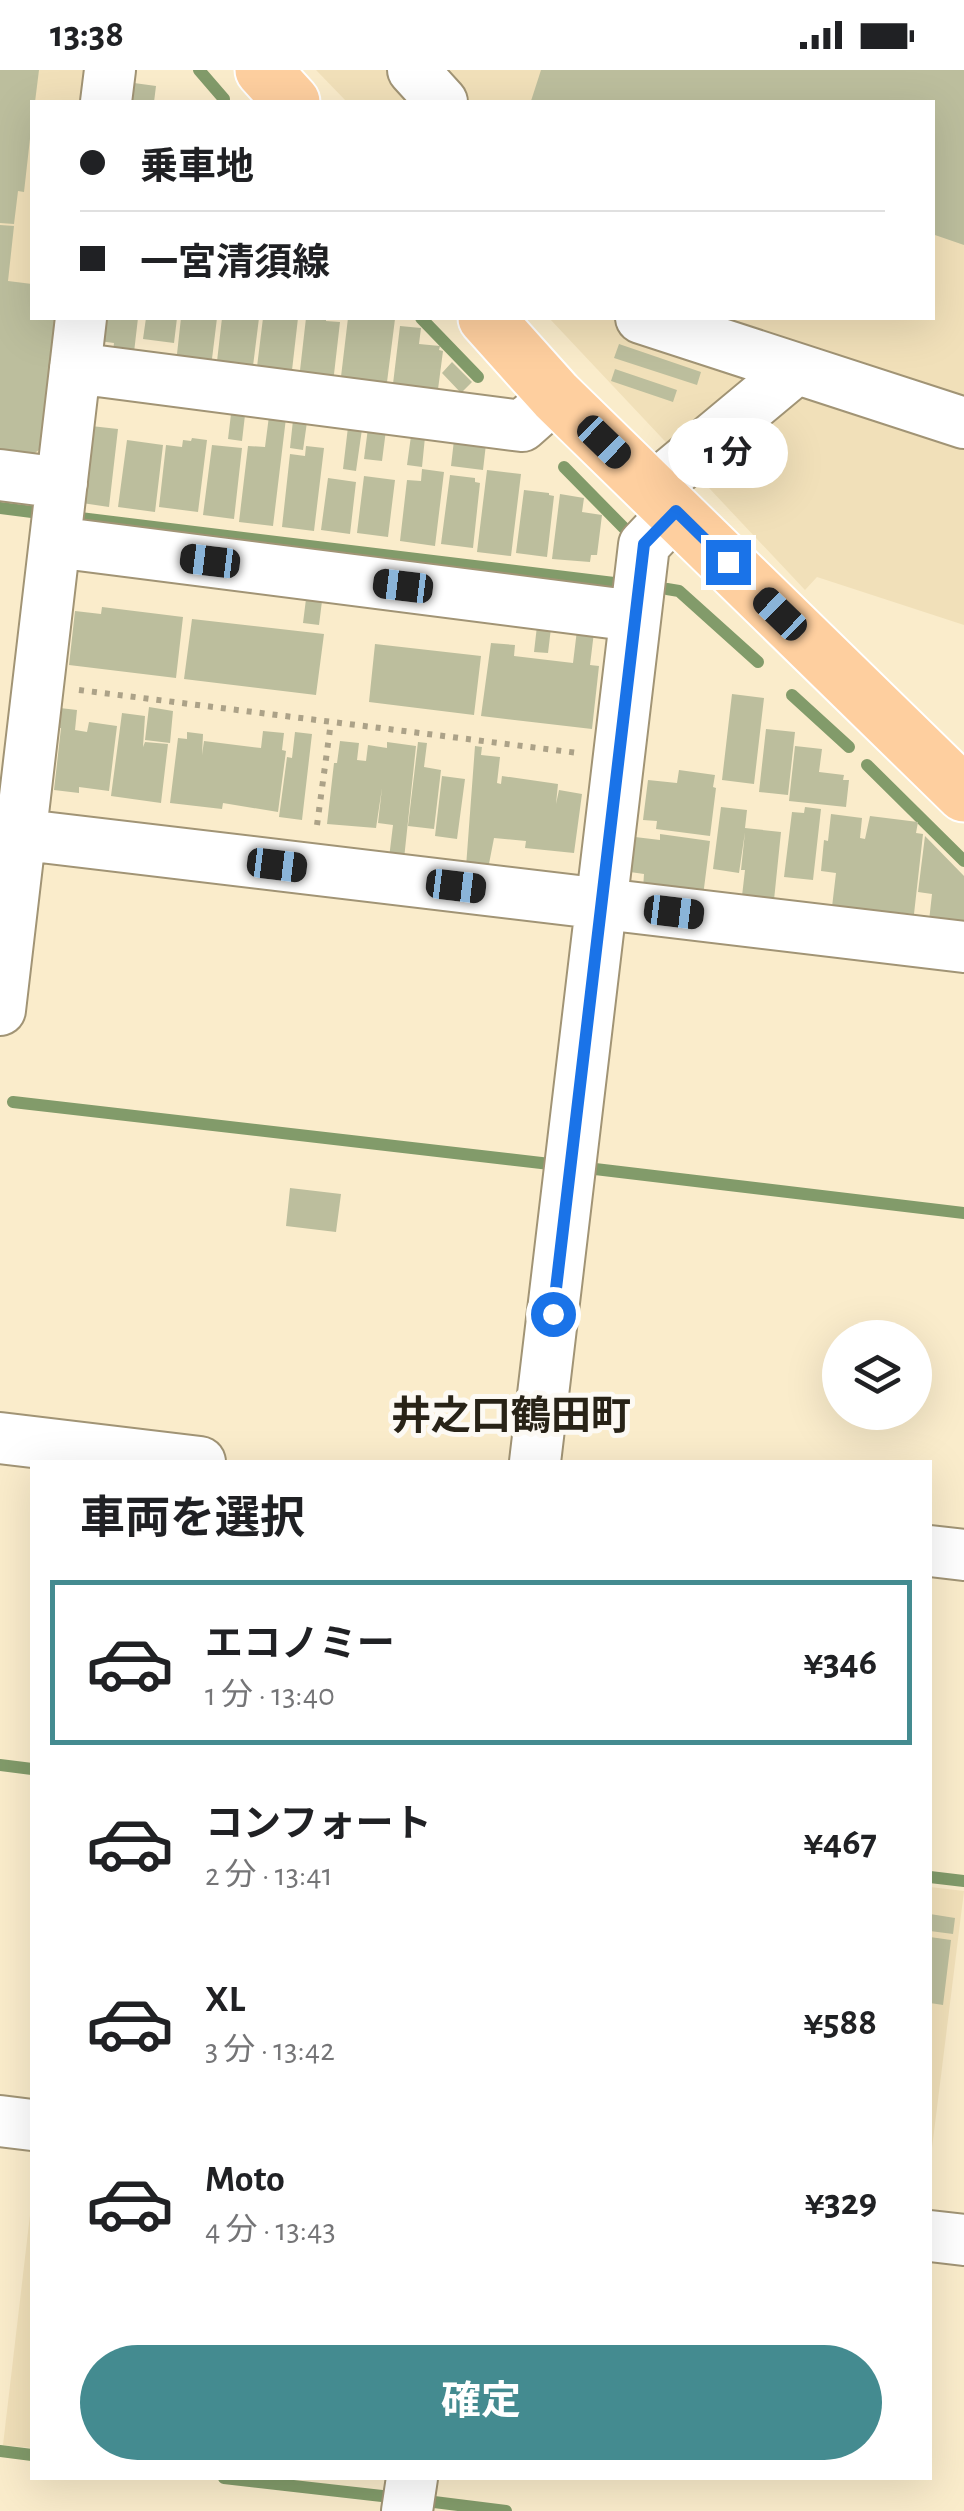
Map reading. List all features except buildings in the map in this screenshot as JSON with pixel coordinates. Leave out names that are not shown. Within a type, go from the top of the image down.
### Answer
[{"type":"main road","points":[[263,70],[290,100]]},
{"type":"main road","points":[[488,320],[556,396],[964,794]]},
{"type":"street","points":[[106,100],[110,70]]},
{"type":"street","points":[[413,70],[440,100]]},
{"type":"street","points":[[0,1010],[10,833],[38,685],[81,320]]},
{"type":"street","points":[[647,320],[964,423]]},
{"type":"street","points":[[75,368],[522,426],[556,396]]},
{"type":"street","points":[[535,1460],[644,544],[664,500],[796,369]]},
{"type":"street","points":[[0,475],[62,483]]},
{"type":"street","points":[[55,542],[635,616]]},
{"type":"street","points":[[10,833],[964,947]]},
{"type":"street","points":[[0,1438],[183,1460]]},
{"type":"street","points":[[932,1551],[964,1555]]},
{"type":"street","points":[[0,2121],[30,2125]]},
{"type":"street","points":[[932,2236],[964,2240]]},
{"type":"street","points":[[408,2511],[412,2480]]},
{"type":"path","points":[[38,685],[619,758]]},
{"type":"path","points":[[311,869],[330,722]]},
{"type":"shaded area","points":[[0,70],[93,70],[89,100],[30,100],[30,320],[63,320],[46,452],[28,468],[0,464]]},
{"type":"shaded area","points":[[316,70],[964,70],[964,625],[817,577],[805,590],[551,320],[935,320],[935,100],[345,100]]},
{"type":"shaded area","points":[[932,1887],[964,1891],[932,2148]]},
{"type":"shaded area","points":[[30,2215],[30,2448],[3,2445]]},
{"type":"waterway","points":[[199,70],[224,99]]},
{"type":"waterway","points":[[423,320],[478,377]]},
{"type":"waterway","points":[[564,467],[624,528]]},
{"type":"waterway","points":[[0,508],[32,512]]},
{"type":"waterway","points":[[80,518],[614,583]]},
{"type":"waterway","points":[[667,589],[679,591],[758,662]]},
{"type":"waterway","points":[[792,695],[849,747]]},
{"type":"waterway","points":[[867,765],[964,861]]},
{"type":"waterway","points":[[13,1102],[550,1164]]},
{"type":"waterway","points":[[595,1169],[964,1213]]},
{"type":"waterway","points":[[0,1765],[30,1769]]},
{"type":"waterway","points":[[932,1877],[964,1881]]},
{"type":"waterway","points":[[0,2451],[30,2455]]},
{"type":"waterway","points":[[242,2480],[382,2496]]},
{"type":"waterway","points":[[434,2502],[506,2511]]},
{"type":"district","name":"井之口鶴田町","points":[[511,1417]]},
{"type":"route","points":[[553,1314],[644,544],[676,511],[728,562]]}]
